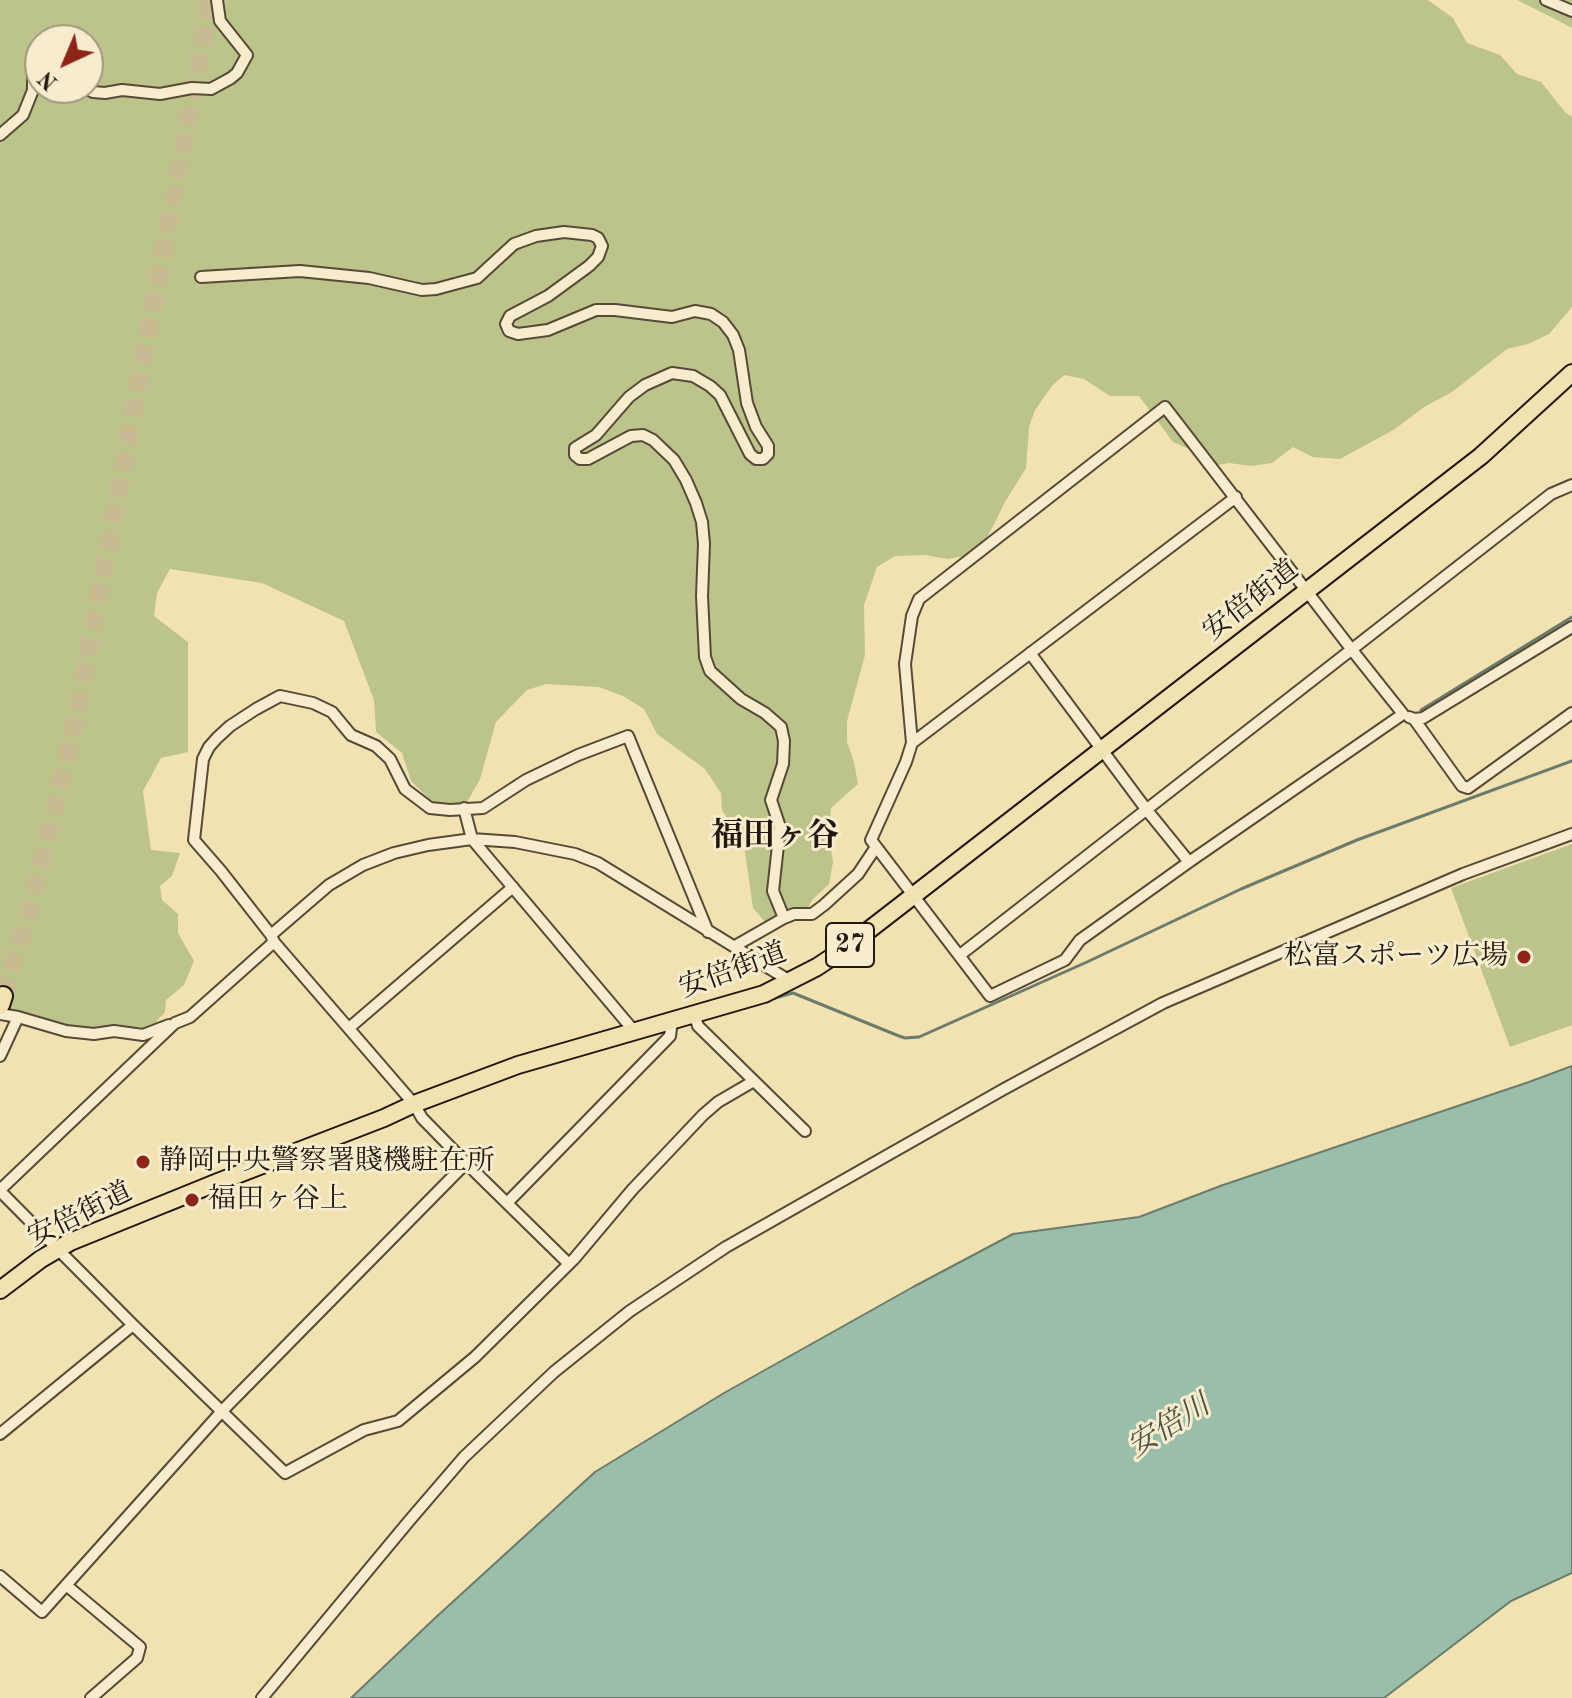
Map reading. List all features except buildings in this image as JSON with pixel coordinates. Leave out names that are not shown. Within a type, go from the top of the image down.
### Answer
[{"type":"main road","name":"安倍街道","points":[[0,1290],[58,1248],[414,1104],[518,1065],[764,994],[817,967],[847,947],[1481,456],[1572,373]]},
{"type":"street","points":[[104,93],[122,90],[160,94],[192,88],[211,89],[231,78],[247,55],[220,21],[217,0]]},
{"type":"street","points":[[1546,0],[1572,11]]},
{"type":"street","points":[[0,135],[23,115],[27,104]]},
{"type":"street","points":[[201,277],[300,271],[369,278],[422,290],[436,289],[477,278],[514,244],[536,236],[578,233],[598,238],[602,246],[598,257],[548,296],[510,316],[506,324],[509,331],[518,334],[548,330],[596,310],[672,317],[695,311],[711,314],[723,322],[739,350],[747,403],[756,427],[768,446],[768,454],[763,459],[756,459],[750,454],[720,395],[693,376],[672,373],[645,385],[629,397],[596,435],[575,448],[575,455],[588,459],[631,436],[643,435],[674,460],[691,492],[702,522],[705,657],[710,671],[741,699],[781,727],[783,764],[771,800],[780,827],[773,891],[784,918]]},
{"type":"street","points":[[1572,627],[1423,718],[1409,717],[1189,862],[1080,940],[1065,960],[990,996],[871,840],[912,743],[905,664],[912,616],[919,599],[1165,407],[1352,650],[1409,717],[1462,786],[1468,788],[1572,713]]},
{"type":"street","points":[[960,955],[1551,494],[1572,485]]},
{"type":"street","points":[[912,743],[1236,497]]},
{"type":"street","points":[[1030,653],[1189,862]]},
{"type":"street","points":[[569,1264],[422,1118],[414,1104],[272,938],[194,840],[203,759],[217,738],[243,717],[280,696],[313,703],[332,712],[351,735],[376,746],[390,759],[405,789],[430,808],[450,810],[483,808],[526,780],[628,736],[708,932]]},
{"type":"street","points":[[464,808],[472,839],[634,1031]]},
{"type":"street","points":[[262,1698],[464,1457],[554,1372],[619,1320],[726,1247],[1004,1089],[1163,1003],[1463,874],[1572,834]]},
{"type":"street","points":[[1,1005],[18,1017],[66,1031],[94,1034],[114,1031],[143,1035],[190,1017],[329,885],[363,865],[394,853],[472,839],[539,846],[598,863],[790,981]]},
{"type":"street","points":[[735,946],[784,918],[794,914],[812,914],[858,874],[876,847]]},
{"type":"street","points":[[349,1028],[513,887]]},
{"type":"street","points":[[694,1014],[698,1026],[805,1131]]},
{"type":"street","points":[[0,1056],[18,1017]]},
{"type":"street","points":[[507,1203],[670,1036],[672,1021]]},
{"type":"street","points":[[175,1023],[0,1190],[285,1473],[364,1430],[398,1421],[475,1357],[569,1264],[632,1190],[703,1115],[718,1102],[754,1081]]},
{"type":"street","points":[[0,1576],[42,1612],[223,1410],[466,1163]]},
{"type":"street","points":[[0,1434],[133,1325]]},
{"type":"street","points":[[66,1585],[140,1647],[137,1658],[91,1698]]},
{"type":"green space","points":[[0,0],[1428,0],[1453,18],[1467,43],[1500,55],[1517,74],[1541,82],[1572,117],[1572,307],[1549,334],[1507,349],[1452,392],[1424,407],[1395,429],[1340,459],[1313,457],[1293,447],[1272,463],[1213,466],[1196,452],[1173,442],[1139,396],[1110,396],[1084,379],[1064,375],[1052,386],[1035,410],[1029,427],[1026,468],[986,540],[966,556],[947,559],[926,555],[895,556],[877,567],[864,605],[865,655],[847,721],[847,742],[858,784],[831,808],[829,837],[833,862],[829,884],[812,900],[806,912],[782,926],[766,923],[753,908],[744,845],[722,810],[721,793],[705,769],[657,734],[644,709],[623,696],[599,687],[546,684],[527,690],[496,722],[480,779],[466,804],[432,802],[411,781],[402,753],[376,732],[374,700],[344,621],[262,583],[170,569],[157,593],[154,616],[188,642],[188,752],[161,758],[143,791],[151,850],[180,853],[172,876],[160,886],[162,900],[178,914],[178,933],[194,961],[184,985],[166,1000],[165,1012],[150,1029],[113,1024],[93,1029],[67,1026],[15,1011],[0,1010]]},
{"type":"green space","points":[[1517,0],[1572,0],[1572,28],[1551,17]]},
{"type":"green space","name":"松富スポーツ広場","points":[[1572,844],[1572,1025],[1510,1047],[1451,888]]},
{"type":"water","name":"安倍川","points":[[1572,1066],[1572,1573],[1511,1601],[1384,1698],[351,1698],[595,1472],[724,1393],[1013,1234],[1139,1217],[1223,1185]]},
{"type":"waterway","points":[[1421,710],[1572,617]]},
{"type":"waterway","points":[[768,1000],[793,993],[899,1036],[919,1037],[1241,889],[1357,840],[1572,761]]},
{"type":"waterway","points":[[422,1110],[452,1098]]},
{"type":"waterway","points":[[169,1211],[266,1172]]},
{"type":"tunnel","points":[[3,996],[32,901],[76,718],[210,0]]},
{"type":"place","name":"松富スポーツ広場","points":[[1524,957]]},
{"type":"place","name":"静岡中央警察署賤機駐在所","points":[[143,1162]]},
{"type":"place","name":"福田ヶ谷上","points":[[192,1200]]},
{"type":"district","name":"福田ヶ谷","points":[[775,837]]}]
